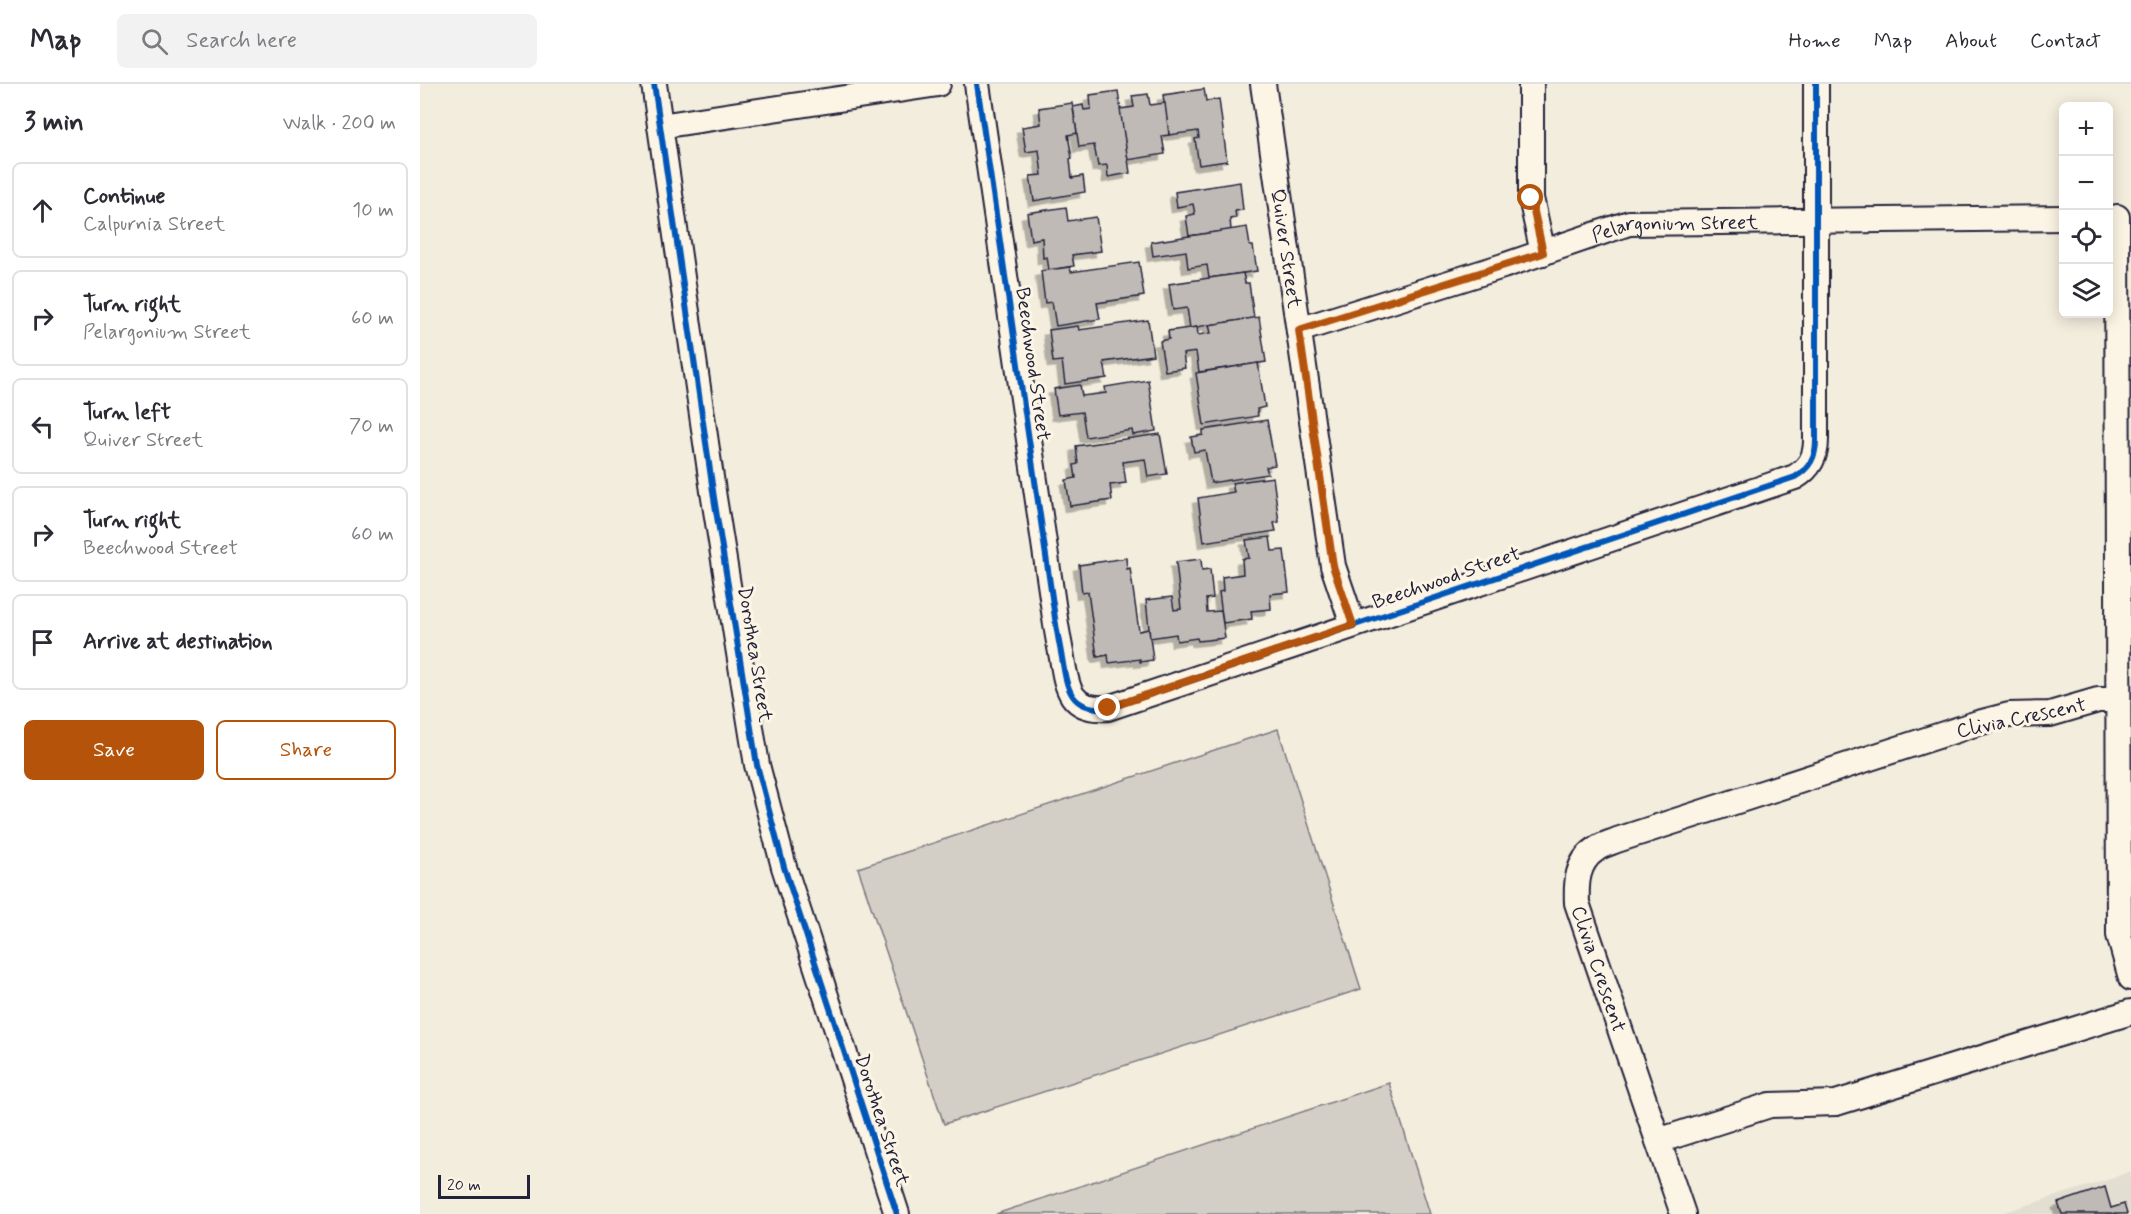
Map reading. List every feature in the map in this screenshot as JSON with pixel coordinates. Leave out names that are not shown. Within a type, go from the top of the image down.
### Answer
[{"type":"street","name":"Dorothea Street","points":[[654,84],[714,498],[757,765],[784,867],[897,1214]]},
{"type":"street","points":[[660,126],[938,84]]},
{"type":"street","name":"Beechwood Street","points":[[977,84],[1067,688],[1071,695],[1084,706],[1096,709],[1108,708],[1795,477],[1803,472],[1814,458],[1816,449],[1816,84]]},
{"type":"street","name":"Quiver Street","points":[[1263,84],[1333,566],[1353,625]]},
{"type":"street","points":[[1531,84],[1531,198],[1543,253]]},
{"type":"street","name":"Pelargonium Street","points":[[1299,330],[1543,253],[1629,223],[2059,218]]},
{"type":"street","points":[[2119,218],[2119,935],[2131,978]]},
{"type":"street","name":"Clivia Crescent","points":[[1683,1214],[1577,903],[1576,884],[1581,866],[1594,850],[1629,836],[1978,723],[2009,715],[2050,714],[2098,700],[2118,700]]},
{"type":"street","points":[[1658,1141],[1770,1105],[1836,1103],[2131,1012]]},
{"type":"shaded area","points":[[1278,729],[1361,989],[944,1124],[858,868]]},
{"type":"shaded area","points":[[1389,1083],[1430,1214],[996,1214]]},
{"type":"shaded area","points":[[2131,1171],[2131,1214],[1999,1214],[2110,1179]]},
{"type":"building","points":[[1204,89],[1206,101],[1219,99],[1227,161],[1199,165],[1195,139],[1199,138],[1198,131],[1169,135],[1163,95]]},
{"type":"building","points":[[1118,91],[1130,173],[1108,177],[1107,165],[1098,166],[1094,145],[1079,147],[1073,107],[1083,105],[1084,110],[1091,109],[1090,95]]},
{"type":"building","points":[[1148,94],[1150,105],[1165,103],[1169,135],[1162,136],[1165,154],[1128,160],[1120,109],[1134,107],[1132,96]]},
{"type":"building","points":[[1072,103],[1077,133],[1068,135],[1072,158],[1070,159],[1072,178],[1083,176],[1085,192],[1034,201],[1030,176],[1042,175],[1039,150],[1026,152],[1022,127],[1041,124],[1039,108]]},
{"type":"building","points":[[1240,182],[1243,210],[1235,211],[1236,218],[1230,219],[1231,230],[1189,236],[1186,216],[1195,214],[1193,204],[1177,207],[1175,192]]},
{"type":"building","points":[[1066,207],[1068,221],[1096,217],[1101,251],[1072,255],[1074,266],[1049,270],[1047,257],[1043,258],[1042,238],[1031,240],[1027,213]]},
{"type":"building","points":[[1247,227],[1257,271],[1209,278],[1207,265],[1188,268],[1186,251],[1153,256],[1151,242]]},
{"type":"building","points":[[1139,262],[1144,296],[1097,303],[1100,319],[1056,326],[1052,302],[1045,303],[1041,271],[1070,267],[1071,272]]},
{"type":"building","points":[[1243,273],[1245,283],[1249,283],[1254,318],[1190,328],[1187,308],[1173,310],[1169,284]]},
{"type":"building","points":[[1259,317],[1266,362],[1199,372],[1196,352],[1183,354],[1185,368],[1165,371],[1160,341],[1169,339],[1168,331],[1197,327],[1198,335],[1211,333],[1209,325]]},
{"type":"building","points":[[1148,320],[1153,355],[1104,362],[1107,378],[1065,384],[1062,361],[1053,362],[1049,330],[1078,326],[1079,330]]},
{"type":"building","points":[[1258,363],[1265,407],[1257,409],[1258,416],[1204,425],[1196,373]]},
{"type":"building","points":[[1148,380],[1156,431],[1133,435],[1132,430],[1086,437],[1082,412],[1058,415],[1054,389],[1080,385],[1082,396],[1106,393],[1105,387]]},
{"type":"building","points":[[1267,420],[1275,465],[1266,467],[1268,474],[1211,483],[1205,450],[1194,452],[1191,437],[1203,435],[1203,430]]},
{"type":"building","points":[[1160,434],[1167,474],[1148,477],[1145,459],[1123,462],[1126,483],[1110,485],[1112,500],[1070,506],[1066,480],[1076,478],[1074,465],[1078,464],[1076,446]]},
{"type":"building","points":[[1273,477],[1279,522],[1274,523],[1276,531],[1204,542],[1198,498],[1234,492],[1232,483]]},
{"type":"building","points":[[1270,537],[1272,551],[1284,550],[1289,592],[1270,594],[1271,609],[1251,611],[1252,619],[1223,623],[1219,592],[1223,591],[1222,577],[1243,574],[1242,559],[1249,558],[1246,540]]},
{"type":"building","points":[[1126,558],[1127,569],[1130,568],[1139,631],[1149,629],[1153,660],[1140,662],[1140,659],[1109,663],[1108,655],[1097,657],[1088,592],[1082,593],[1079,565]]},
{"type":"building","points":[[1201,559],[1202,570],[1210,569],[1213,598],[1206,599],[1207,612],[1221,611],[1225,638],[1177,641],[1176,634],[1150,638],[1146,600],[1172,597],[1174,610],[1181,609],[1176,562]]},
{"type":"building","points":[[2105,1187],[2111,1208],[2124,1204],[2127,1214],[2062,1214],[2058,1203]]},
{"type":"cycle path","points":[[654,84],[714,498],[757,765],[784,867],[897,1214]]},
{"type":"cycle path","points":[[977,84],[1066,679],[1078,702],[1095,708],[1108,708],[1795,477],[1805,470],[1815,452],[1816,440],[1816,84]]},
{"type":"route","points":[[1108,708],[1353,625],[1333,566],[1299,330],[1543,253],[1531,198]]}]
